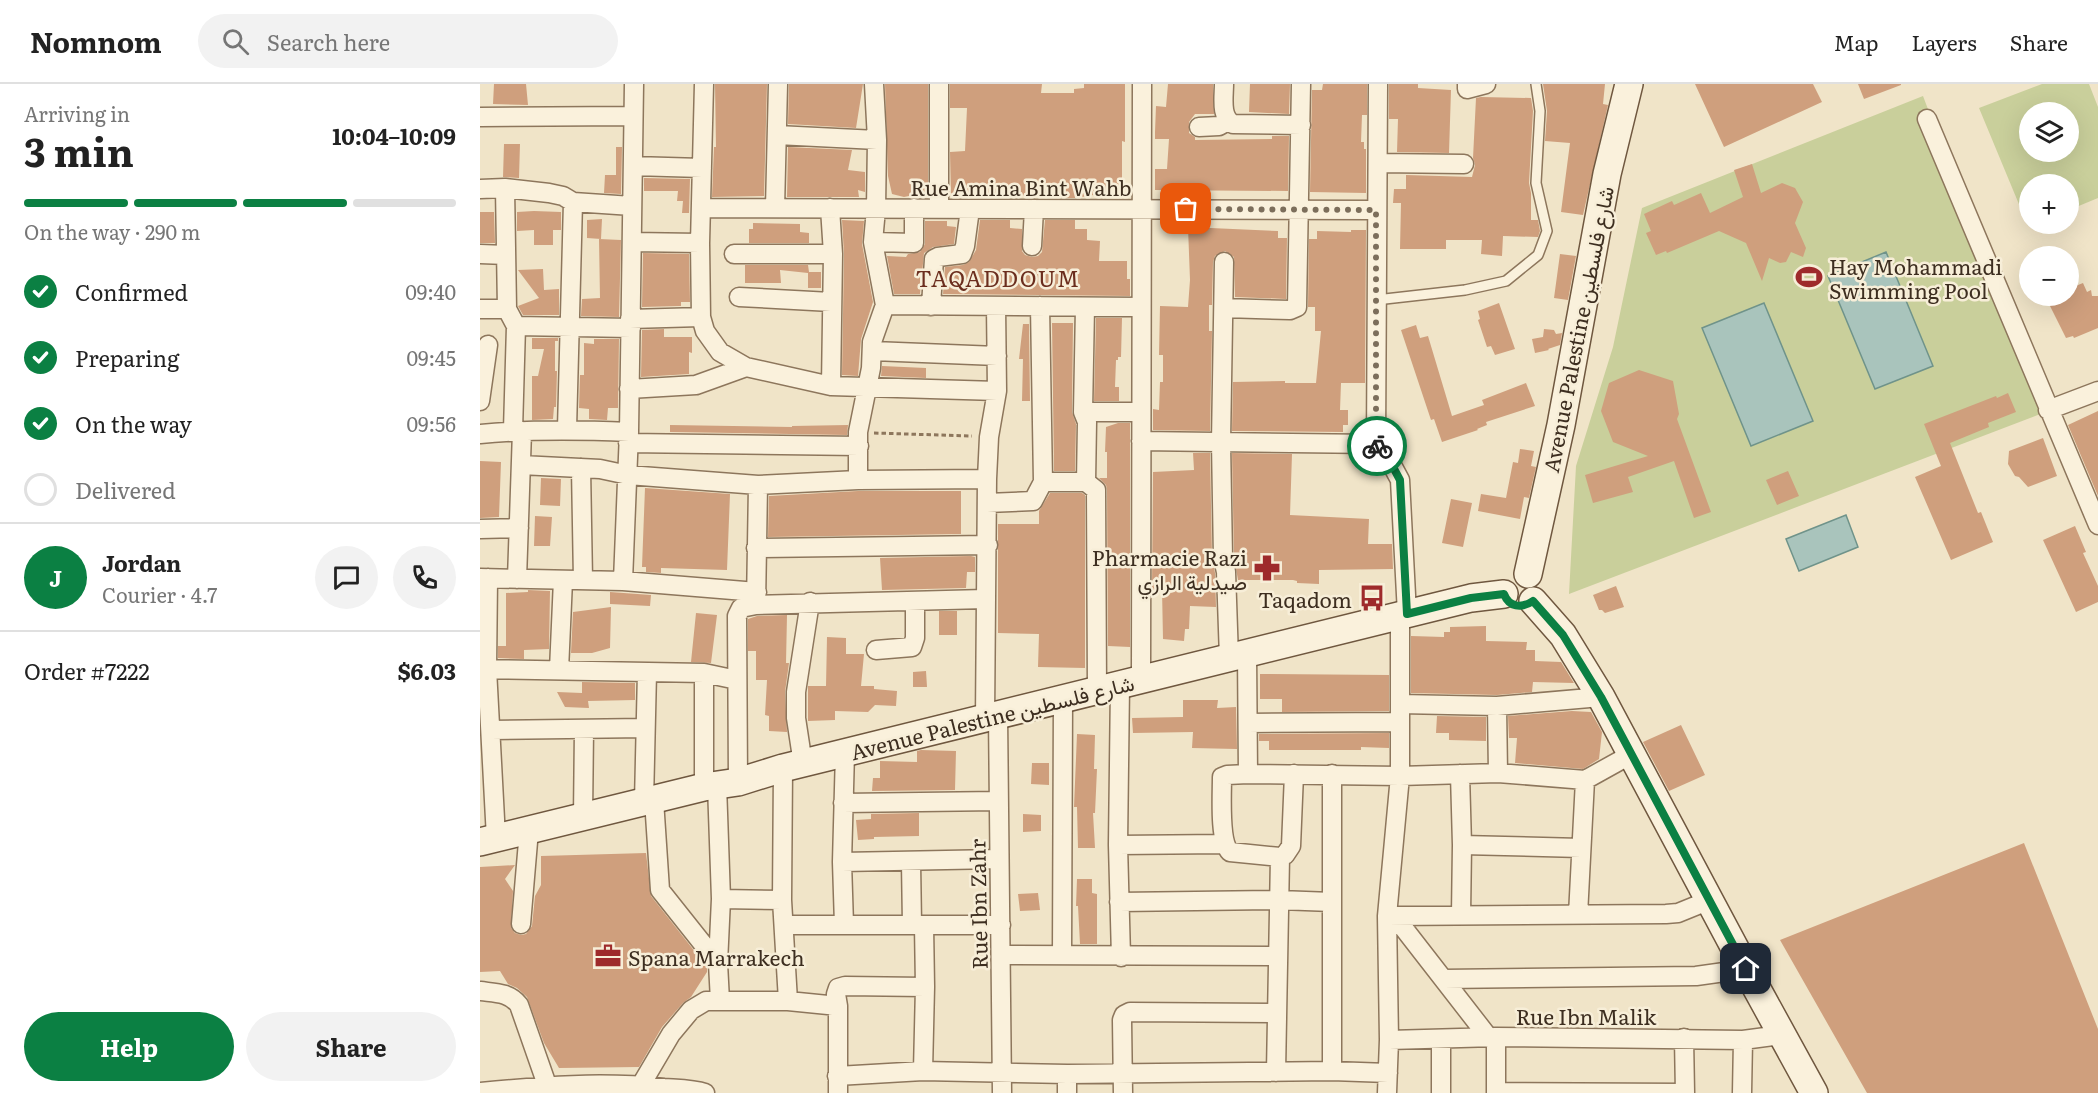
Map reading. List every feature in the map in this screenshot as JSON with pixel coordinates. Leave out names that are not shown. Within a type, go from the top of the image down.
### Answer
[{"type":"street","points":[[623,581],[629,437],[634,84]]},
{"type":"street","points":[[704,84],[700,243],[701,317],[705,331],[720,352],[746,367],[831,386],[997,391]]},
{"type":"street","points":[[775,208],[778,84]]},
{"type":"street","points":[[858,480],[859,439],[873,351],[872,342],[885,305],[873,242],[877,140],[874,84]]},
{"type":"street","points":[[939,84],[939,208]]},
{"type":"street","points":[[1121,957],[1118,845],[1119,685],[1140,441],[1142,84]]},
{"type":"street","points":[[1224,84],[1225,114],[1228,122]]},
{"type":"street","points":[[1224,308],[1290,310],[1297,306],[1301,84]]},
{"type":"street","points":[[1376,444],[1377,84]]},
{"type":"street","points":[[1467,84],[1467,89],[1486,84]]},
{"type":"street","name":"Avenue Palestine شارع فلسطين","points":[[1528,574],[1561,425],[1608,174],[1629,84]]},
{"type":"street","points":[[480,117],[633,117]]},
{"type":"street","points":[[1927,119],[2048,410],[2091,493],[2098,525]]},
{"type":"street","points":[[1199,127],[1219,126],[1228,122],[1301,125]]},
{"type":"street","points":[[777,135],[877,140]]},
{"type":"street","points":[[1378,163],[1464,164]]},
{"type":"street","points":[[633,166],[702,168]]},
{"type":"street","points":[[480,189],[505,188],[557,194],[573,202],[632,206]]},
{"type":"street","points":[[505,188],[507,309],[516,326],[521,465],[517,579]]},
{"type":"street","points":[[567,429],[573,202]]},
{"type":"street","name":"Rue Amina Bint Wahb","points":[[701,208],[1376,210]]},
{"type":"street","points":[[830,208],[833,254],[831,386]]},
{"type":"street","points":[[873,242],[914,243],[914,208]]},
{"type":"street","points":[[932,306],[934,259],[963,254],[970,209]]},
{"type":"street","points":[[1032,246],[1034,209]]},
{"type":"street","points":[[632,242],[700,243]]},
{"type":"street","points":[[480,254],[506,255]]},
{"type":"street","points":[[734,254],[833,254]]},
{"type":"street","points":[[1224,262],[1221,442],[1223,558],[1248,723],[1248,774]]},
{"type":"street","points":[[739,297],[831,302]]},
{"type":"street","points":[[885,305],[1140,307]]},
{"type":"street","name":"Rue Ibn Zahr","points":[[996,306],[997,391],[989,437],[985,599],[998,801],[1002,1093]]},
{"type":"street","points":[[987,504],[1033,501],[1043,482],[1040,306]]},
{"type":"street","points":[[1085,307],[1083,412],[1087,422],[1086,482]]},
{"type":"street","points":[[480,309],[507,309]]},
{"type":"street","points":[[516,326],[569,327],[701,317]]},
{"type":"street","points":[[480,401],[484,346],[515,347]]},
{"type":"street","points":[[873,351],[997,356]]},
{"type":"street","points":[[629,389],[696,385],[746,367]]},
{"type":"street","points":[[2048,410],[2098,391]]},
{"type":"street","points":[[1083,412],[1141,412]]},
{"type":"street","points":[[480,435],[518,430],[567,429],[629,437],[859,439]]},
{"type":"street","points":[[1140,441],[1376,444],[1386,454],[1400,480],[1403,615],[1399,713],[1400,776],[1391,917],[1388,1093]]},
{"type":"street","points":[[521,465],[610,470],[628,475],[758,485],[858,480],[987,480]]},
{"type":"street","points":[[581,468],[583,580]]},
{"type":"street","points":[[1043,482],[1086,482],[1096,489],[1119,685]]},
{"type":"street","points":[[756,598],[758,485]]},
{"type":"street","points":[[480,529],[519,528]]},
{"type":"street","points":[[756,549],[988,545]]},
{"type":"street","points":[[1514,574],[1528,574],[1537,584],[1538,590],[1533,601],[1516,606],[1510,603],[1504,594],[1504,586],[1514,574]]},
{"type":"street","points":[[488,840],[491,730],[484,669],[484,578],[623,581],[756,598],[810,602],[985,599]]},
{"type":"street","points":[[559,670],[563,580]]},
{"type":"street","name":"Avenue Palestine شارع فلسطين","points":[[488,840],[1471,598],[1504,594]]},
{"type":"street","points":[[720,784],[736,680],[737,616],[741,608],[756,598]]},
{"type":"street","points":[[876,650],[912,647],[915,639],[915,601]]},
{"type":"street","points":[[1533,601],[1563,635],[1601,697],[1630,755],[1814,1093]]},
{"type":"street","points":[[788,1000],[782,900],[793,766],[796,692],[810,602]]},
{"type":"street","points":[[484,669],[704,674],[736,680]]},
{"type":"street","points":[[646,672],[645,728],[649,801],[660,890],[718,963]]},
{"type":"street","points":[[704,674],[720,784],[721,899],[718,963],[720,1001]]},
{"type":"street","points":[[1248,723],[1601,697]]},
{"type":"street","points":[[1062,955],[1063,699]]},
{"type":"street","points":[[1497,706],[1498,773]]},
{"type":"street","points":[[491,730],[645,728]]},
{"type":"street","points":[[584,729],[584,817]]},
{"type":"street","points":[[844,925],[842,862],[845,752]]},
{"type":"street","points":[[1294,774],[1291,846],[1285,855],[1280,857],[1233,854],[1227,850],[1224,844],[1222,777],[1227,775],[1248,774],[1294,774],[1332,774],[1400,776],[1498,773],[1585,780],[1630,755]]},
{"type":"street","points":[[1332,774],[1332,1071]]},
{"type":"street","points":[[1460,774],[1461,915]]},
{"type":"street","points":[[1578,915],[1585,780]]},
{"type":"street","points":[[843,802],[998,801]]},
{"type":"street","points":[[521,924],[529,830]]},
{"type":"street","points":[[1118,845],[1224,844]]},
{"type":"street","points":[[1462,845],[1581,848]]},
{"type":"street","points":[[1276,1072],[1280,857]]},
{"type":"street","points":[[842,862],[998,859]]},
{"type":"street","points":[[911,862],[925,987],[923,1071]]},
{"type":"street","points":[[721,899],[782,900]]},
{"type":"street","points":[[1119,902],[1279,900],[1332,902]]},
{"type":"street","points":[[1391,917],[1678,913],[1710,900]]},
{"type":"street","points":[[1391,917],[1493,1038],[1496,1093],[1685,1093],[1684,1038]]},
{"type":"street","points":[[784,925],[1001,925]]},
{"type":"street","points":[[1001,955],[1277,956]]},
{"type":"street","points":[[1444,979],[1696,976],[1746,969]]},
{"type":"street","points":[[925,987],[845,986],[838,988],[836,994],[838,1006],[837,1085],[923,1071],[1067,1074],[1332,1071],[1388,1073]]},
{"type":"street","points":[[480,991],[507,994],[519,1005],[547,1085]]},
{"type":"street","points":[[641,1089],[671,1034],[691,1010],[706,1001],[788,1000],[838,1006]]},
{"type":"street","points":[[1123,1093],[1122,1020],[1124,1015],[1130,1012],[1276,1013]]},
{"type":"street","name":"Rue Ibn Malik","points":[[1389,1040],[1493,1038],[1743,1040],[1781,1035]]},
{"type":"street","points":[[1440,1093],[1441,1040]]},
{"type":"street","points":[[1742,1093],[1743,1040]]},
{"type":"street","points":[[1066,1093],[1067,1074]]},
{"type":"street","points":[[480,1092],[547,1085],[705,1093]]},
{"type":"lane","points":[[1376,300],[1465,290],[1506,281],[1538,255],[1547,231],[1536,183],[1540,111],[1536,84]]},
{"type":"path","points":[[859,439],[989,437]]},
{"type":"green space","points":[[2042,84],[2089,84],[2098,107],[2098,198],[2079,206],[2079,174],[2019,174],[2019,204],[1979,108]]},
{"type":"green space","name":"Hay Mohammadi Swimming Pool","points":[[1923,96],[2043,413],[1569,594],[1576,466],[1613,347],[1642,208]]},
{"type":"water","points":[[1886,252],[1933,366],[1875,389],[1828,276]]},
{"type":"water","points":[[1764,303],[1813,421],[1751,446],[1702,328]]},
{"type":"water","points":[[1846,515],[1858,547],[1799,571],[1786,539]]},
{"type":"building","points":[[494,84],[526,84],[528,105],[493,104]]},
{"type":"building","points":[[715,84],[767,84],[764,196],[712,197],[714,147],[716,147]]},
{"type":"building","points":[[789,84],[863,84],[856,128],[788,124]]},
{"type":"building","points":[[885,84],[928,84],[928,192],[904,197],[892,194],[888,176]]},
{"type":"building","points":[[950,84],[1042,84],[1041,93],[1074,93],[1074,89],[1084,88],[1084,84],[1125,84],[1125,142],[1122,141],[1122,184],[1119,184],[1119,196],[1088,195],[1087,197],[1075,196],[1075,198],[1044,198],[1044,196],[1010,195],[1010,198],[978,198],[978,195],[951,196],[950,152],[965,151],[967,108],[950,108]]},
{"type":"building","points":[[1168,84],[1213,84],[1214,114],[1195,114],[1189,122],[1189,133],[1195,137],[1195,140],[1272,139],[1272,136],[1289,136],[1288,191],[1155,190],[1155,169],[1167,169],[1169,139],[1155,139],[1155,132],[1156,106],[1166,107]]},
{"type":"building","points":[[1250,84],[1290,84],[1289,114],[1249,112]]},
{"type":"building","points":[[1323,84],[1367,84],[1367,115],[1362,115],[1361,142],[1364,142],[1364,149],[1366,149],[1366,193],[1310,192],[1312,90],[1322,90]]},
{"type":"building","points":[[1389,84],[1418,84],[1418,88],[1451,90],[1449,153],[1397,152],[1398,119],[1389,119]]},
{"type":"building","points":[[1543,84],[1605,84],[1603,104],[1608,105],[1583,215],[1561,212],[1570,143],[1545,141],[1547,111]]},
{"type":"building","points":[[1695,84],[1813,84],[1822,102],[1724,147]]},
{"type":"building","points":[[1858,84],[1901,84],[1901,85],[1864,99]]},
{"type":"building","points":[[1476,98],[1531,98],[1533,111],[1529,183],[1531,220],[1538,220],[1540,231],[1538,237],[1503,236],[1502,256],[1481,254],[1482,240],[1446,240],[1446,249],[1400,249],[1401,203],[1393,203],[1394,189],[1406,189],[1406,175],[1472,177],[1475,165],[1473,158]]},
{"type":"building","points":[[504,144],[520,144],[519,178],[503,177]]},
{"type":"building","points":[[616,147],[622,147],[621,194],[604,193],[605,175],[616,175]]},
{"type":"building","points":[[788,147],[852,150],[848,170],[865,172],[865,192],[858,190],[859,197],[787,197]]},
{"type":"building","points":[[1752,164],[1761,193],[1782,183],[1795,188],[1803,202],[1795,223],[1806,248],[1803,257],[1791,252],[1786,262],[1780,263],[1769,258],[1762,281],[1746,243],[1719,231],[1667,253],[1666,251],[1656,255],[1646,233],[1651,231],[1644,214],[1672,201],[1674,205],[1701,193],[1710,213],[1743,197],[1734,170]]},
{"type":"building","points":[[644,178],[690,179],[689,213],[682,213],[683,201],[677,201],[678,191],[644,191]]},
{"type":"building","points":[[480,212],[494,212],[495,243],[480,243]]},
{"type":"building","points":[[517,212],[561,212],[561,230],[553,230],[553,245],[534,245],[534,230],[517,231]]},
{"type":"building","points":[[602,219],[601,239],[587,238],[587,220]]},
{"type":"building","points":[[842,220],[864,221],[862,244],[873,302],[861,339],[858,376],[842,375],[844,254]]},
{"type":"building","points":[[980,220],[1010,220],[1010,228],[1022,229],[1022,251],[1025,255],[1032,257],[1042,252],[1045,220],[1075,220],[1075,229],[1087,229],[1087,240],[1100,241],[1099,261],[1127,261],[1130,296],[943,294],[945,267],[969,262],[976,250]]},
{"type":"building","points":[[925,221],[947,221],[947,226],[956,227],[954,244],[933,247],[924,253],[920,294],[894,294],[887,256],[906,257],[908,254],[920,252],[925,244]]},
{"type":"building","points":[[753,223],[800,224],[800,232],[809,233],[809,243],[749,243],[749,229],[753,229]]},
{"type":"building","points":[[1188,227],[1278,231],[1278,238],[1287,238],[1286,299],[1235,297],[1234,257],[1225,251],[1215,256],[1212,305],[1209,305],[1209,331],[1212,331],[1210,431],[1153,430],[1153,409],[1159,410],[1160,382],[1163,382],[1163,355],[1159,355],[1160,306],[1188,307],[1190,280]]},
{"type":"building","points":[[1351,230],[1366,230],[1365,383],[1341,383],[1340,410],[1348,410],[1348,425],[1343,425],[1343,432],[1232,431],[1233,382],[1316,383],[1321,331],[1315,331],[1315,307],[1308,307],[1309,239],[1317,239],[1317,231],[1351,232]]},
{"type":"building","points":[[599,239],[621,240],[619,317],[581,316],[582,299],[600,298]]},
{"type":"building","points":[[643,253],[689,254],[690,302],[681,302],[681,306],[642,307]]},
{"type":"building","points":[[1560,254],[1576,256],[1568,300],[1554,298]]},
{"type":"building","points":[[745,265],[808,265],[809,272],[821,272],[821,288],[808,288],[808,273],[780,270],[781,283],[745,283]]},
{"type":"building","points":[[543,269],[544,290],[559,289],[559,315],[523,315],[518,306],[539,298],[518,270]]},
{"type":"building","points":[[2083,283],[2087,292],[2091,290],[2092,296],[2098,296],[2098,328],[2074,338],[2073,336],[2066,338],[2050,306],[2079,306],[2079,285]]},
{"type":"building","points":[[1499,303],[1515,349],[1495,355],[1491,346],[1487,347],[1478,320],[1480,319],[1478,311]]},
{"type":"building","points":[[1096,318],[1122,318],[1121,357],[1116,360],[1115,387],[1119,387],[1119,401],[1094,401]]},
{"type":"building","points":[[1052,323],[1073,323],[1072,412],[1076,424],[1075,471],[1054,471]]},
{"type":"building","points":[[1023,324],[1029,324],[1030,401],[1022,401],[1023,359],[1019,359]]},
{"type":"building","points":[[1416,325],[1420,338],[1428,336],[1452,416],[1484,405],[1482,400],[1526,383],[1535,406],[1486,422],[1487,425],[1478,430],[1442,442],[1434,419],[1431,420],[1401,330]]},
{"type":"building","points":[[664,329],[664,337],[692,337],[689,374],[641,377],[642,330]]},
{"type":"building","points":[[1544,329],[1554,330],[1556,334],[1562,333],[1560,345],[1535,353],[1532,339],[1543,337]]},
{"type":"building","points":[[532,338],[558,338],[558,341],[555,341],[555,371],[557,371],[556,407],[554,407],[553,419],[532,420],[532,376],[538,376],[544,349],[532,349]]},
{"type":"building","points":[[594,339],[619,339],[618,408],[608,408],[607,420],[589,419],[589,409],[579,408],[580,375],[584,375],[584,343],[594,344]]},
{"type":"building","points":[[882,366],[926,368],[926,378],[881,376]]},
{"type":"building","points":[[1639,370],[1673,381],[1679,414],[1677,419],[1711,512],[1694,518],[1674,461],[1628,477],[1633,492],[1593,503],[1585,475],[1648,456],[1613,442],[1601,411],[1609,383]]},
{"type":"building","points":[[2008,393],[2016,412],[1988,423],[1989,427],[1950,443],[1978,513],[1981,512],[1993,542],[1951,560],[1915,477],[1941,466],[1924,424]]},
{"type":"building","points":[[2098,411],[2098,496],[2068,425]]},
{"type":"building","points":[[1118,423],[1130,423],[1130,647],[1108,646],[1107,490],[1106,485],[1099,478],[1107,478],[1106,427]]},
{"type":"building","points":[[670,425],[792,427],[848,425],[847,435],[670,432]]},
{"type":"building","points":[[2043,438],[2057,476],[2028,487],[2019,477],[2015,476],[2008,464],[2009,451]]},
{"type":"building","points":[[1520,449],[1534,451],[1531,466],[1536,467],[1529,498],[1524,497],[1520,519],[1478,511],[1481,494],[1506,498],[1513,462],[1518,463]]},
{"type":"building","points":[[1193,453],[1210,453],[1212,558],[1216,607],[1190,606],[1189,629],[1185,629],[1184,641],[1163,639],[1162,589],[1152,590],[1153,472],[1194,470]]},
{"type":"building","points":[[1232,453],[1292,454],[1290,515],[1369,519],[1368,544],[1392,544],[1393,569],[1319,570],[1319,584],[1297,583],[1293,580],[1238,580],[1234,557]]},
{"type":"building","points":[[480,461],[501,462],[499,517],[480,518]]},
{"type":"building","points":[[1788,471],[1799,496],[1777,505],[1766,480]]},
{"type":"building","points":[[541,478],[561,479],[560,506],[540,505]]},
{"type":"building","points":[[645,488],[730,494],[727,570],[661,568],[661,573],[646,572],[646,567],[642,567]]},
{"type":"building","points":[[858,491],[961,491],[961,534],[768,537],[769,496]]},
{"type":"building","points":[[1050,493],[1082,493],[1085,495],[1085,668],[1038,667],[1039,634],[998,633],[998,524],[1039,524],[1039,511]]},
{"type":"building","points":[[1451,499],[1472,503],[1463,547],[1442,543]]},
{"type":"building","points":[[535,516],[552,517],[550,546],[534,546]]},
{"type":"building","points":[[2075,526],[2086,552],[2083,553],[2098,586],[2098,602],[2076,612],[2043,540]]},
{"type":"building","points":[[975,557],[975,572],[967,572],[966,588],[882,590],[880,558]]},
{"type":"building","points":[[1616,586],[1624,607],[1605,613],[1599,610],[1593,595]]},
{"type":"building","points":[[528,590],[550,591],[549,649],[524,650],[524,659],[498,658],[498,646],[506,646],[506,593],[528,592]]},
{"type":"building","points":[[610,592],[651,595],[650,606],[610,604]]},
{"type":"building","points":[[611,607],[610,648],[592,653],[571,653],[573,612]]},
{"type":"building","points":[[939,611],[957,611],[957,635],[939,635]]},
{"type":"building","points":[[696,613],[717,615],[711,663],[691,662]]},
{"type":"building","points":[[787,615],[786,663],[789,663],[785,692],[787,732],[769,731],[769,716],[765,715],[767,680],[756,680],[756,651],[748,651],[748,619],[757,616]]},
{"type":"building","points":[[1486,626],[1486,641],[1527,642],[1526,650],[1535,650],[1535,661],[1561,662],[1574,683],[1533,682],[1532,692],[1497,695],[1411,693],[1411,636],[1444,637],[1444,632],[1450,632],[1450,627]]},
{"type":"building","points":[[827,637],[846,638],[846,654],[864,654],[861,686],[897,691],[896,706],[875,705],[868,712],[835,711],[835,720],[808,721],[808,686],[826,686]]},
{"type":"building","points":[[926,671],[927,687],[913,687],[913,672]]},
{"type":"building","points":[[1260,674],[1389,675],[1389,711],[1282,712],[1282,699],[1260,699]]},
{"type":"building","points":[[582,682],[635,683],[635,700],[588,701],[589,708],[565,707],[557,692],[582,693]]},
{"type":"building","points":[[1183,700],[1218,700],[1217,708],[1236,707],[1237,749],[1192,748],[1193,732],[1133,733],[1132,718],[1183,717]]},
{"type":"building","points":[[1572,711],[1591,712],[1602,732],[1599,759],[1583,769],[1515,763],[1517,738],[1509,738],[1508,716]]},
{"type":"building","points":[[1437,716],[1486,717],[1486,741],[1449,740],[1449,733],[1436,733]]},
{"type":"building","points":[[1681,725],[1705,775],[1669,791],[1643,742]]},
{"type":"building","points":[[1389,733],[1389,748],[1361,747],[1361,750],[1269,750],[1269,741],[1259,741],[1259,734]]},
{"type":"building","points":[[1077,734],[1095,735],[1094,769],[1097,769],[1095,813],[1093,813],[1095,848],[1078,848],[1077,807],[1074,807]]},
{"type":"building","points":[[917,751],[956,751],[955,790],[872,791],[873,778],[880,778],[880,761],[917,762]]},
{"type":"building","points":[[1032,763],[1049,763],[1049,785],[1031,784]]},
{"type":"building","points":[[919,813],[919,836],[874,837],[874,839],[858,840],[856,820],[871,819],[871,814]]},
{"type":"building","points":[[1023,814],[1041,815],[1041,831],[1023,832]]},
{"type":"building","points":[[2024,843],[2098,1029],[2098,1093],[1867,1093],[1780,940]]},
{"type":"building","name":"Spana Marrakech","points":[[646,853],[651,896],[707,967],[707,972],[691,997],[662,1027],[639,1067],[559,1068],[544,1043],[527,997],[508,984],[500,971],[480,972],[480,867],[515,865],[505,879],[513,891],[511,928],[515,933],[521,935],[526,934],[532,926],[535,896],[541,885],[541,856]]},
{"type":"building","points":[[1077,879],[1092,879],[1092,893],[1097,894],[1097,944],[1080,944],[1078,906],[1076,906]]},
{"type":"building","points":[[1038,893],[1040,910],[1020,911],[1018,894]]},
{"type":"way so far","points":[[1186,209],[1376,210],[1377,446]]},
{"type":"place","name":"Hay Mohammadi Swimming Pool","points":[[1809,277]]},
{"type":"place","name":"Pharmacie Razi صيدلية الرازي","points":[[1267,568]]},
{"type":"place","name":"Taqadom","points":[[1372,598]]},
{"type":"place","name":"Spana Marrakech","points":[[608,956]]},
{"type":"district","name":"TAQADDOUM","points":[[998,277]]},
{"type":"route","points":[[1377,446],[1386,454],[1397,471],[1402,490],[1407,614],[1471,598],[1504,594],[1510,603],[1516,606],[1533,601],[1563,635],[1601,697],[1746,969]]}]
